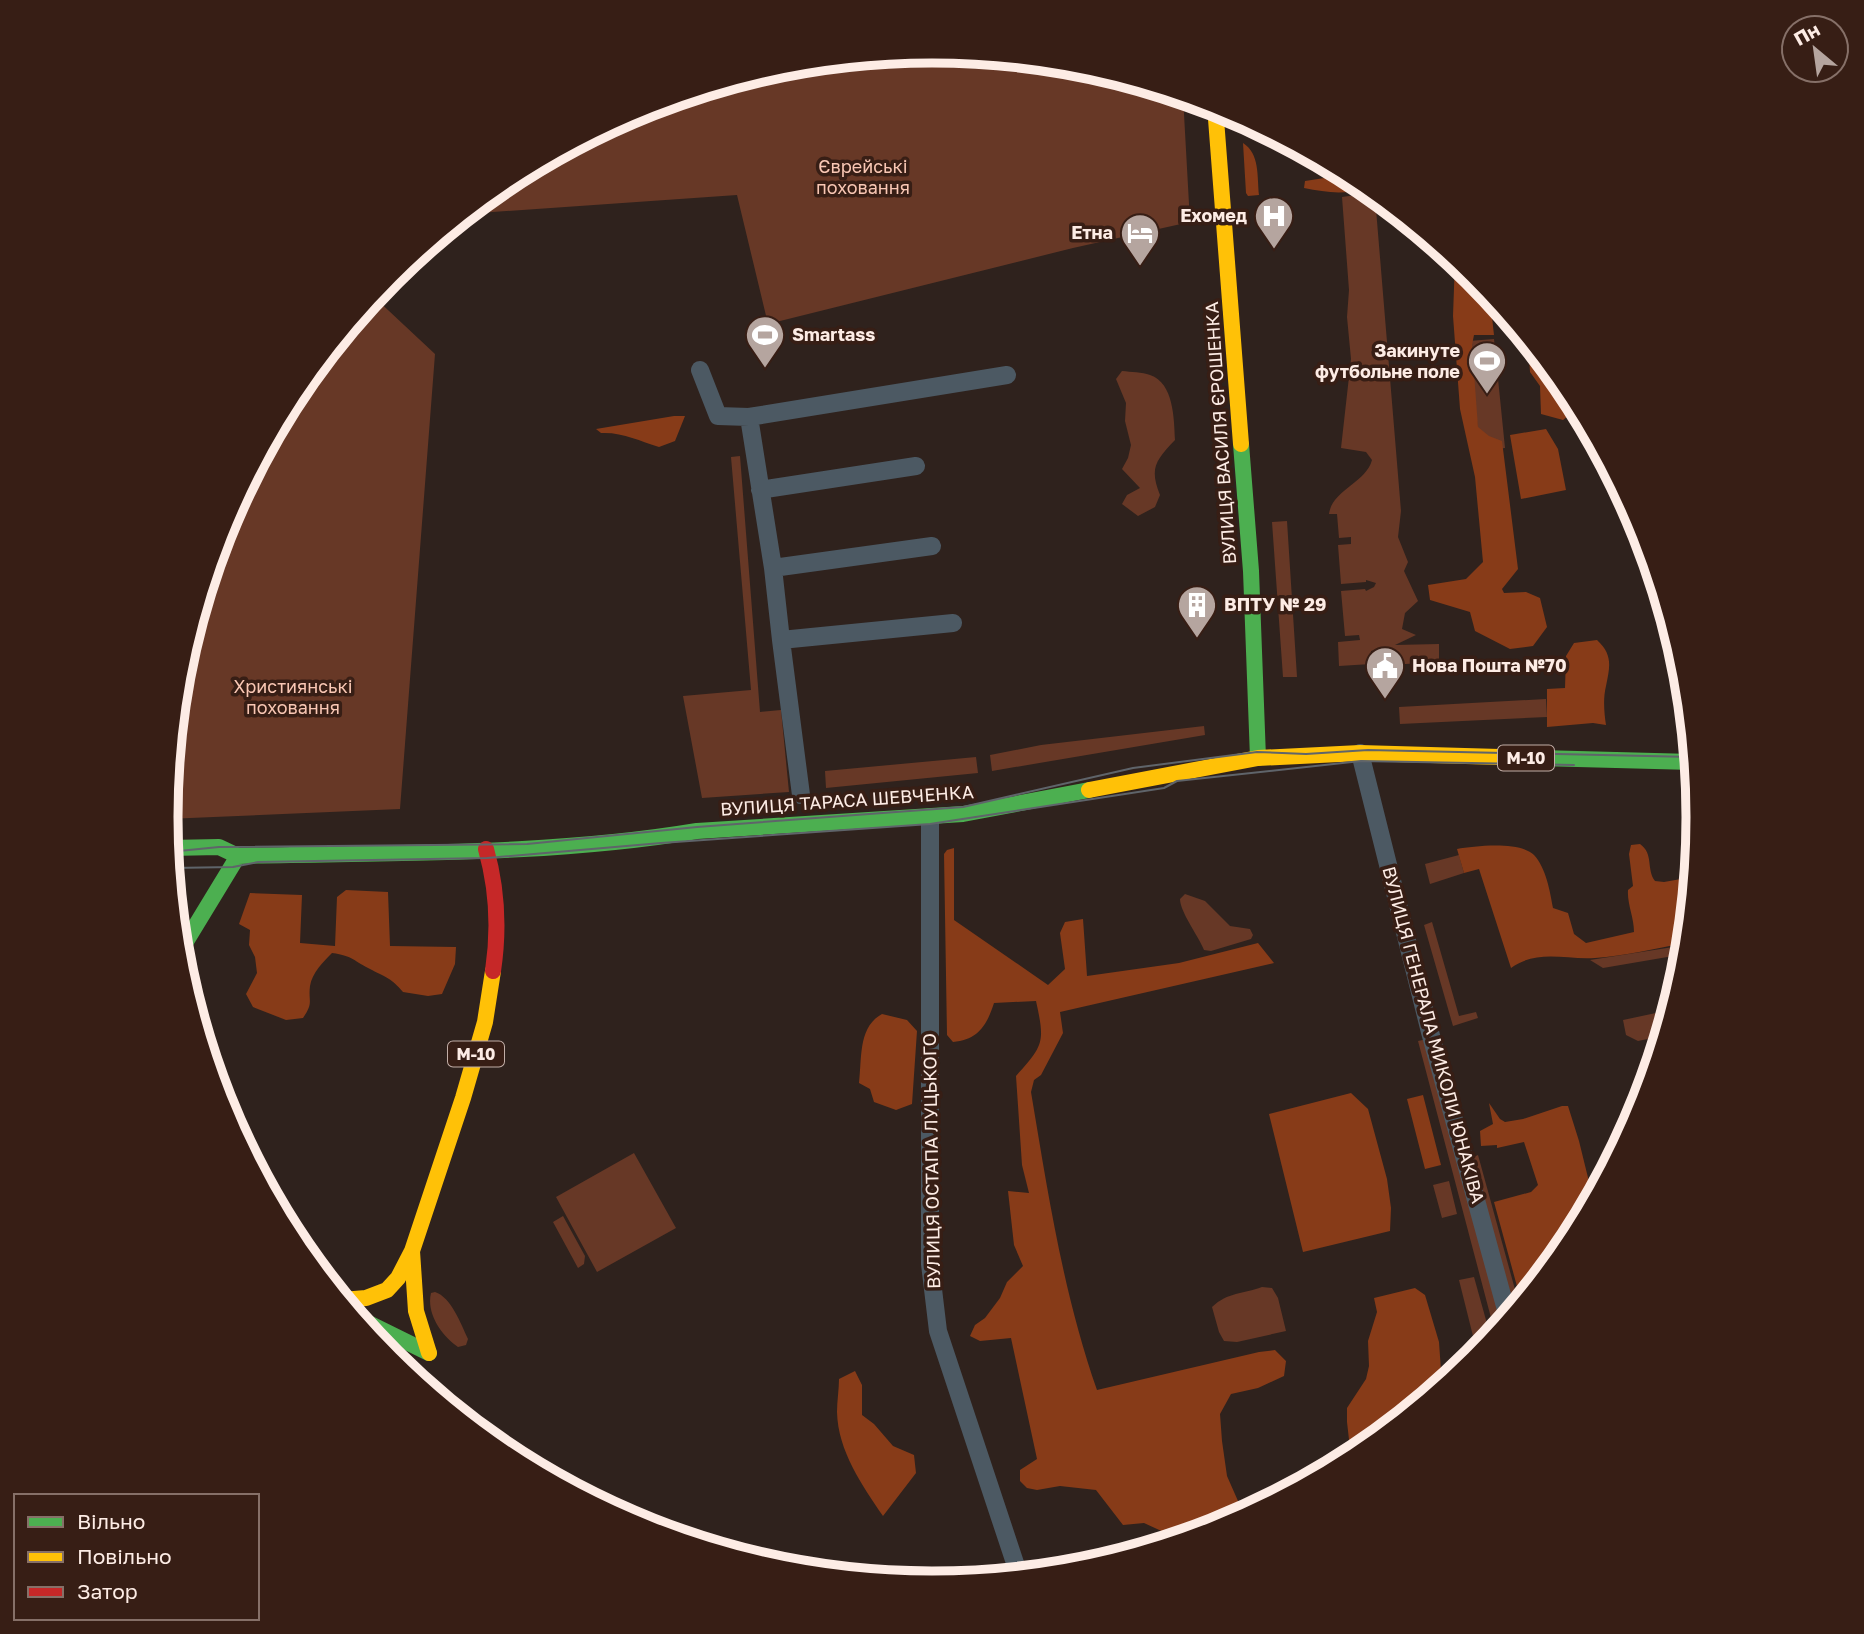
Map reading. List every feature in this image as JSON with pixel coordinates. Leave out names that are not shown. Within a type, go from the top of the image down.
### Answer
[{"type":"main road","name":"ВУЛИЦЯ ВАСИЛЯ ЄРОШЕНКА","points":[[1216,118],[1248,535],[1258,758]]},
{"type":"main road","name":"ВУЛИЦЯ ТАРАСА ШЕВЧЕНКА","points":[[179,848],[219,847],[238,856],[486,849],[662,837],[697,831],[930,817],[988,810],[1258,758],[1360,753],[1683,762]]},
{"type":"main road","name":"М-10","points":[[353,1299],[366,1298],[387,1290],[398,1278],[412,1251],[463,1098],[485,1022],[496,950],[494,877],[486,849]]},
{"type":"main road","points":[[188,938],[238,856]]},
{"type":"main road","points":[[378,1328],[429,1353],[416,1311],[412,1251]]},
{"type":"street","points":[[700,370],[718,416],[749,417],[1007,375]]},
{"type":"street","points":[[749,417],[773,568],[801,795]]},
{"type":"street","points":[[760,490],[916,466]]},
{"type":"street","points":[[773,568],[932,546]]},
{"type":"street","points":[[781,640],[953,623]]},
{"type":"street","name":"ВУЛИЦЯ ГЕНЕРАЛА МИКОЛИ ЮНАКІВА","points":[[1360,753],[1432,1038],[1505,1306]]},
{"type":"street","name":"ВУЛИЦЯ ОСТАПА ЛУЦЬКОГО","points":[[930,817],[930,1264],[938,1331],[1016,1566]]},
{"type":"green space","name":"Єврейські поховання","points":[[932,63],[1030,69],[1079,77],[1184,106],[1190,222],[1073,248],[768,324],[737,195],[482,213],[555,164],[643,120],[737,89],[834,69]]},
{"type":"green space","points":[[1358,195],[1376,208],[1401,511],[1398,537],[1408,562],[1404,571],[1418,601],[1405,613],[1402,629],[1416,635],[1395,645],[1439,644],[1439,662],[1389,665],[1388,647],[1371,651],[1371,664],[1339,666],[1338,642],[1360,640],[1359,635],[1345,636],[1341,591],[1366,591],[1376,583],[1366,580],[1341,584],[1338,545],[1351,544],[1351,537],[1339,538],[1337,514],[1329,514],[1336,499],[1363,475],[1372,460],[1366,452],[1341,448],[1351,359],[1342,197]]},
{"type":"green space","name":"Християнські поховання","points":[[381,303],[435,354],[400,809],[178,817],[184,719],[192,670],[218,575],[235,528],[279,440],[305,398],[334,358]]},
{"type":"green space","name":"Закинуте футбольне поле","points":[[1494,339],[1505,448],[1480,451],[1469,341]]},
{"type":"green space","points":[[1122,371],[1147,374],[1158,379],[1168,394],[1173,412],[1175,440],[1159,459],[1155,471],[1160,495],[1155,507],[1138,516],[1122,504],[1127,495],[1140,488],[1122,469],[1131,445],[1125,421],[1126,403],[1116,379]]},
{"type":"green space","points":[[740,456],[760,712],[781,710],[789,792],[702,798],[683,696],[751,690],[731,457]]},
{"type":"green space","points":[[1287,521],[1297,677],[1283,677],[1272,522]]},
{"type":"green space","points":[[1546,699],[1547,717],[1400,724],[1399,707]]},
{"type":"green space","points":[[1204,726],[1205,735],[992,771],[990,755],[1041,745]]},
{"type":"green space","points":[[976,757],[978,773],[826,788],[825,771]]},
{"type":"green space","points":[[1459,855],[1464,873],[1430,884],[1425,864]]},
{"type":"green space","points":[[1185,894],[1205,901],[1230,926],[1250,929],[1253,935],[1251,939],[1211,951],[1204,950],[1181,904],[1180,899]]},
{"type":"green space","points":[[1432,922],[1459,1016],[1476,1012],[1478,1018],[1453,1026],[1424,925]]},
{"type":"green space","points":[[1675,947],[1673,956],[1603,968],[1590,960]]},
{"type":"green space","points":[[1660,1012],[1652,1038],[1638,1041],[1626,1035],[1623,1020]]},
{"type":"green space","points":[[1432,1038],[1467,1160],[1478,1155],[1516,1293],[1492,1321],[1418,1041]]},
{"type":"green space","points":[[634,1153],[676,1228],[597,1272],[556,1197]]},
{"type":"green space","points":[[1449,1181],[1457,1214],[1442,1218],[1433,1185]]},
{"type":"green space","points":[[563,1216],[585,1256],[584,1264],[578,1268],[553,1222]]},
{"type":"green space","points":[[1474,1277],[1488,1326],[1474,1340],[1459,1280]]},
{"type":"green space","points":[[1262,1287],[1272,1288],[1278,1298],[1286,1331],[1237,1342],[1224,1341],[1212,1307],[1230,1296]]},
{"type":"green space","points":[[435,1292],[446,1299],[455,1312],[468,1339],[466,1345],[458,1347],[446,1337],[437,1324],[430,1301],[431,1293]]},
{"type":"shaded area","points":[[1243,143],[1255,159],[1259,195],[1248,196],[1246,193]]},
{"type":"shaded area","points":[[1330,177],[1352,191],[1328,192],[1304,188],[1305,181]]},
{"type":"shaded area","points":[[1454,274],[1491,312],[1494,335],[1474,335],[1472,345],[1478,427],[1489,436],[1502,441],[1518,569],[1502,589],[1504,593],[1526,592],[1540,598],[1547,627],[1533,646],[1510,649],[1475,631],[1470,612],[1430,600],[1428,585],[1466,579],[1483,562],[1475,477],[1460,409],[1453,316]]},
{"type":"shaded area","points":[[1529,357],[1569,415],[1563,420],[1541,414],[1540,386],[1530,372]]},
{"type":"shaded area","points":[[685,416],[675,441],[659,447],[624,435],[601,433],[596,429]]},
{"type":"shaded area","points":[[1546,429],[1558,449],[1566,490],[1521,499],[1510,435]]},
{"type":"shaded area","points":[[1597,640],[1606,651],[1609,661],[1604,700],[1606,725],[1593,723],[1547,727],[1547,689],[1565,688],[1566,656],[1574,643]]},
{"type":"shaded area","points":[[1640,844],[1647,852],[1655,881],[1683,879],[1675,945],[1606,957],[1541,957],[1521,962],[1511,968],[1479,869],[1464,873],[1457,849],[1508,846],[1534,855],[1544,873],[1553,908],[1568,913],[1574,934],[1586,943],[1634,932],[1628,895],[1628,890],[1633,886],[1629,854],[1631,845]]},
{"type":"shaded area","points":[[954,848],[954,920],[1048,985],[1065,969],[1060,933],[1065,922],[1083,919],[1087,976],[1179,963],[1258,943],[1274,963],[1060,1012],[1063,1033],[1041,1075],[1034,1080],[1031,1092],[1066,1280],[1097,1390],[1259,1352],[1275,1350],[1286,1361],[1284,1376],[1258,1388],[1231,1394],[1220,1414],[1227,1476],[1241,1504],[1221,1514],[1166,1533],[1144,1523],[1123,1525],[1096,1490],[1060,1486],[1037,1490],[1027,1488],[1020,1481],[1020,1470],[1037,1459],[1011,1338],[980,1341],[970,1336],[975,1325],[985,1318],[1000,1298],[1007,1282],[1023,1266],[1014,1245],[1008,1191],[1029,1193],[1022,1165],[1016,1076],[1037,1049],[1041,1026],[1036,1001],[994,1003],[985,1024],[975,1035],[953,1042],[947,1035],[944,854]]},
{"type":"shaded area","points":[[346,890],[388,892],[390,946],[456,947],[455,964],[442,994],[428,996],[403,992],[385,977],[349,957],[332,953],[313,977],[310,1005],[303,1018],[286,1020],[253,1007],[246,994],[257,973],[255,957],[249,945],[250,930],[239,924],[250,893],[302,895],[300,943],[335,946],[337,897]]},
{"type":"shaded area","points":[[882,1014],[907,1020],[917,1031],[912,1104],[896,1110],[874,1102],[870,1089],[859,1083],[865,1035],[874,1020]]},
{"type":"shaded area","points":[[1351,1093],[1368,1109],[1387,1179],[1391,1208],[1390,1231],[1303,1252],[1269,1114]]},
{"type":"shaded area","points":[[1423,1095],[1441,1165],[1425,1169],[1407,1099]]},
{"type":"shaded area","points":[[1489,1103],[1505,1122],[1568,1106],[1590,1185],[1559,1236],[1518,1291],[1494,1202],[1531,1192],[1538,1185],[1524,1142],[1497,1148],[1497,1145],[1481,1146],[1480,1131],[1493,1124]]},
{"type":"shaded area","points":[[1415,1288],[1425,1295],[1439,1342],[1441,1373],[1391,1415],[1350,1445],[1347,1408],[1366,1379],[1369,1366],[1368,1341],[1377,1312],[1374,1298]]},
{"type":"shaded area","points":[[855,1371],[862,1385],[862,1415],[874,1424],[893,1446],[914,1455],[916,1473],[883,1516],[852,1467],[838,1426],[839,1379]]},
{"type":"tram line","points":[[179,851],[219,847],[527,844],[697,827],[963,807],[1133,768],[1257,752],[1306,754],[1368,750],[1683,757]]},
{"type":"tram line","points":[[180,868],[233,867],[258,862],[487,858],[930,824],[1164,788],[1177,781],[1361,761],[1574,765]]},
{"type":"traffic: fast","points":[[1241,444],[1251,571],[1258,758]]},
{"type":"traffic: fast","points":[[1539,758],[1683,762]]},
{"type":"traffic: fast","points":[[179,848],[219,847],[238,856],[526,849],[697,831],[963,814],[1089,790]]},
{"type":"traffic: fast","points":[[188,938],[238,856]]},
{"type":"traffic: fast","points":[[378,1328],[429,1353]]},
{"type":"traffic: slow","points":[[1216,118],[1241,444]]},
{"type":"traffic: slow","points":[[1089,790],[1258,758],[1360,753],[1539,758]]},
{"type":"traffic: slow","points":[[353,1299],[366,1298],[387,1290],[398,1278],[412,1251],[463,1098],[485,1022],[493,971]]},
{"type":"traffic: slow","points":[[412,1251],[416,1311],[429,1353]]},
{"type":"traffic: jam","points":[[486,849],[496,910],[493,971]]},
{"type":"place","name":"Ехомед","points":[[1274,250]]},
{"type":"place","name":"Етна","points":[[1140,267]]},
{"type":"place","name":"Smartass","points":[[765,369]]},
{"type":"place","name":"Закинуте футбольне поле","points":[[1487,395]]},
{"type":"place","name":"ВПТУ № 29","points":[[1197,639]]},
{"type":"place","name":"Нова Пошта №70","points":[[1385,700]]}]
